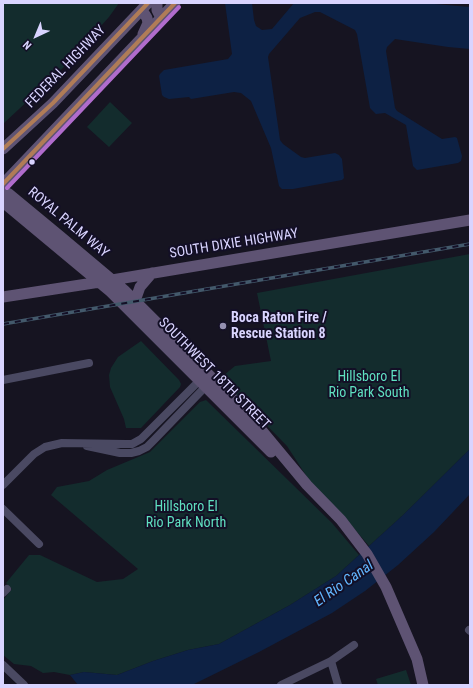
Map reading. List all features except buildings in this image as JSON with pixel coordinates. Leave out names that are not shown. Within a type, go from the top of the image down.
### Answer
[{"type":"main road","points":[[157,3],[157,10],[161,18]]},
{"type":"main road","points":[[3,184],[175,3]]},
{"type":"main road","points":[[141,39],[148,23],[145,6]]},
{"type":"main road","name":"FEDERAL HIGHWAY","points":[[3,149],[8,142],[53,103],[145,6]]},
{"type":"main road","name":"ROYAL PALM WAY","points":[[3,191],[9,194],[113,280]]},
{"type":"main road","name":"ROYAL PALM WAY","points":[[3,202],[100,282]]},
{"type":"main road","name":"SOUTH DIXIE HIGHWAY","points":[[3,297],[470,220]]},
{"type":"main road","points":[[135,301],[140,287],[152,273]]},
{"type":"main road","name":"SOUTHWEST 18TH STREET","points":[[113,280],[135,301],[278,459],[307,485],[341,520],[356,538],[386,587],[417,659],[431,685]]},
{"type":"main road","name":"SOUTHWEST 18TH STREET","points":[[100,282],[206,380]]},
{"type":"main road","name":"SOUTHWEST 18TH STREET","points":[[417,659],[423,685]]},
{"type":"street","points":[[3,380],[89,363]]},
{"type":"street","points":[[106,447],[137,442],[146,436],[206,380]]},
{"type":"street","points":[[3,485],[34,454],[45,447],[62,443],[79,444],[106,447],[125,453],[139,451],[147,447],[206,380]]},
{"type":"street","points":[[125,453],[126,444]]},
{"type":"street","points":[[3,509],[39,544]]},
{"type":"street","points":[[281,685],[331,661],[354,645]]},
{"type":"street","points":[[331,661],[338,685]]},
{"type":"street","points":[[3,665],[24,685]]},
{"type":"green space","points":[[3,3],[119,3],[109,17],[65,66],[3,124]]},
{"type":"green space","points":[[110,102],[132,123],[109,147],[87,127]]},
{"type":"green space","name":"Hillsboro El Rio Park South","points":[[470,254],[470,449],[402,516],[369,546],[309,480],[287,446],[224,382],[224,375],[235,366],[271,361],[257,293]]},
{"type":"green space","points":[[141,341],[179,380],[181,384],[180,387],[141,428],[126,428],[124,419],[110,387],[109,375],[111,368],[118,357]]},
{"type":"green space","name":"Hillsboro El Rio Park North","points":[[206,400],[332,523],[359,555],[336,576],[290,605],[219,644],[188,650],[153,661],[117,675],[84,672],[70,675],[54,672],[43,673],[31,666],[14,664],[3,655],[3,600],[12,589],[6,583],[29,555],[40,555],[97,582],[123,579],[138,569],[51,495],[57,487],[89,481],[107,470],[150,452],[200,402]]},
{"type":"green space","points":[[406,670],[411,685],[378,685],[376,679]]},
{"type":"water","points":[[225,3],[252,3],[256,26],[262,30],[272,29],[294,3],[423,3],[470,7],[470,49],[395,39],[387,47],[386,51],[395,108],[397,111],[442,139],[457,138],[462,156],[461,161],[458,163],[417,170],[413,166],[406,125],[385,113],[376,114],[370,108],[357,34],[355,30],[320,12],[315,12],[300,18],[268,57],[280,140],[283,144],[301,157],[305,158],[335,153],[339,155],[342,159],[344,178],[342,180],[293,189],[282,189],[279,186],[271,148],[251,101],[241,93],[234,92],[191,99],[189,97],[169,99],[162,95],[159,76],[164,70],[228,59],[232,54]]},
{"type":"water","name":"El Rio Canal","points":[[470,449],[470,494],[434,532],[398,565],[365,591],[332,613],[259,652],[192,685],[78,685],[70,675],[84,672],[117,675],[153,661],[188,650],[219,644],[290,605],[336,576],[402,516]]},
{"type":"railway","points":[[3,324],[470,244]]},
{"type":"transit line","points":[[3,149],[53,103],[148,3]]},
{"type":"transit line","points":[[3,184],[175,3]]},
{"type":"transit line","points":[[7,188],[179,7]]},
{"type":"place","name":"Boca Raton Fire / Rescue Station 8","points":[[223,326]]}]
